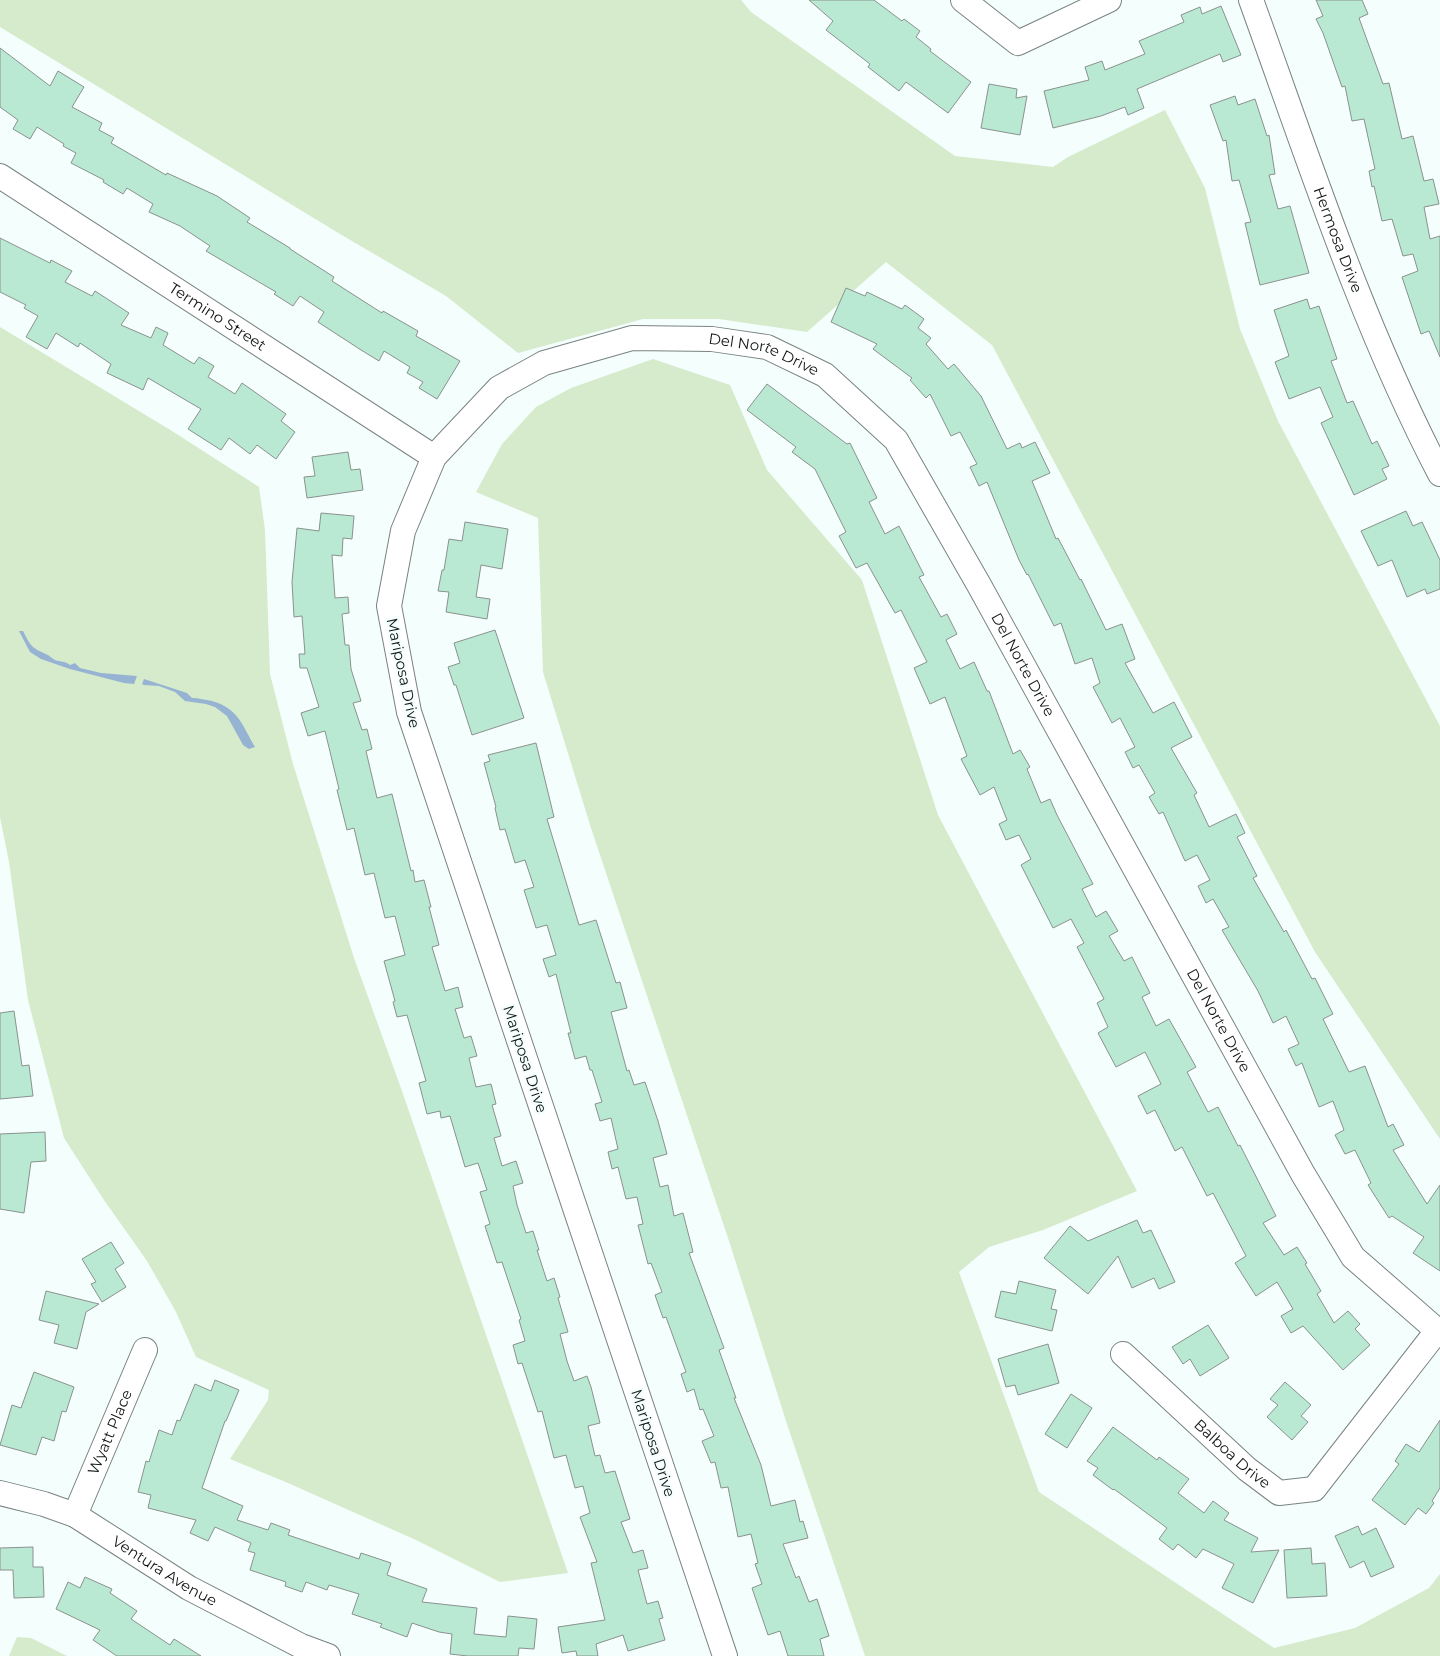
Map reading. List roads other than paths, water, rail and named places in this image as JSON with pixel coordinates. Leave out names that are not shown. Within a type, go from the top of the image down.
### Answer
[{"type":"street","points":[[963,0],[1018,43],[1108,0]]},
{"type":"street","name":"Hermosa Drive","points":[[1251,0],[1362,304],[1416,427],[1440,474]]},
{"type":"street","name":"Termino Street","points":[[0,176],[434,457]]},
{"type":"street","name":"Del Norte Drive","points":[[434,457],[499,388],[544,363],[632,338],[712,339],[767,347],[825,375],[896,440],[979,585],[1303,1174],[1353,1257],[1438,1332]]},
{"type":"street","name":"Mariposa Drive","points":[[434,457],[403,531],[389,606],[409,712],[725,1656]]},
{"type":"street","name":"Balboa Drive","points":[[1123,1354],[1247,1469],[1279,1493],[1314,1489],[1438,1332]]},
{"type":"street","name":"Wyatt Place","points":[[75,1515],[145,1350]]},
{"type":"street","name":"Ventura Avenue","points":[[0,1493],[44,1504],[75,1515],[189,1588],[301,1646],[328,1656]]},
{"type":"water","points":[[19,631],[23,631],[35,649],[55,660],[70,665],[75,663],[80,668],[101,673],[137,676],[134,684],[70,669],[41,659],[30,652]]},
{"type":"water","points":[[144,679],[187,693],[192,698],[212,701],[228,708],[239,719],[255,747],[249,749],[243,745],[227,716],[215,707],[185,701],[175,692],[159,686],[144,685],[142,684]]}]
